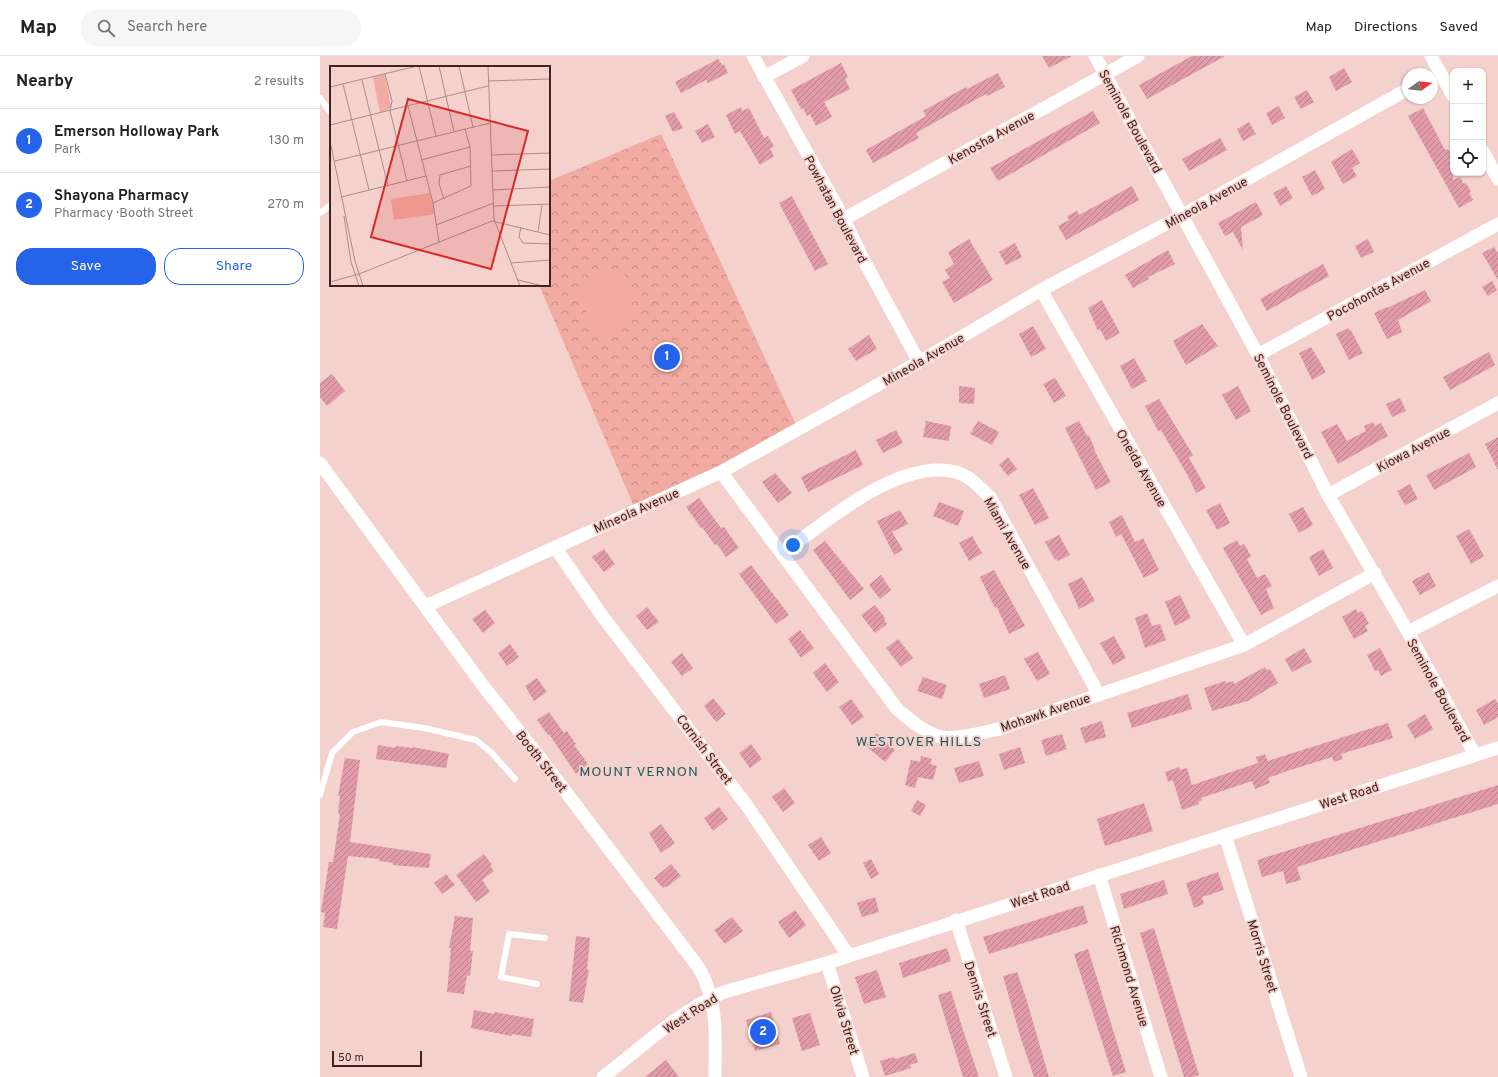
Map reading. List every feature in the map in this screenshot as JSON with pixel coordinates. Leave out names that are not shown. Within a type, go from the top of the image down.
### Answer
[{"type":"street","name":"Powhatan Boulevard","points":[[753,56],[844,219],[862,257],[919,362]]},
{"type":"street","points":[[764,77],[803,56]]},
{"type":"street","name":"Seminole Boulevard","points":[[1095,56],[1258,355],[1328,494],[1375,573],[1475,755]]},
{"type":"street","name":"Kenosha Avenue","points":[[844,219],[1138,56]]},
{"type":"street","points":[[1431,56],[1435,68]]},
{"type":"street","points":[[1438,76],[1450,92]]},
{"type":"street","name":"Mineola Avenue","points":[[426,606],[721,472],[919,362],[1041,290],[1183,215],[1402,92]]},
{"type":"street","points":[[1486,157],[1498,179]]},
{"type":"street","name":"Pocohontas Avenue","points":[[1258,355],[1498,224]]},
{"type":"street","name":"Oneida Avenue","points":[[1041,290],[1244,645]]},
{"type":"street","name":"Kiowa Avenue","points":[[1328,494],[1498,403]]},
{"type":"street","name":"Booth Street","points":[[320,463],[484,687],[541,759],[699,968],[712,997],[715,1019],[715,1077]]},
{"type":"street","name":"Miami Avenue","points":[[782,554],[856,500],[884,486],[924,471],[940,470],[957,473],[971,480],[990,497],[1098,693]]},
{"type":"street","name":"Mohawk Avenue","points":[[721,472],[897,709],[921,729],[939,737],[962,736],[999,729],[1098,693],[1244,645],[1375,573]]},
{"type":"street","name":"Cornish Street","points":[[555,547],[600,613],[745,803],[849,956]]},
{"type":"street","points":[[1408,632],[1498,586]]},
{"type":"street","name":"West Road","points":[[603,1077],[681,1017],[712,997],[736,988],[827,963],[956,920],[1498,748]]},
{"type":"street","name":"Morris Street","points":[[1225,835],[1302,1077]]},
{"type":"street","name":"Richmond Avenue","points":[[1099,875],[1162,1077]]},
{"type":"street","name":"Dennis Street","points":[[956,920],[1006,1077]]},
{"type":"street","name":"Olivia Street","points":[[827,963],[863,1077]]},
{"type":"lane","points":[[320,98],[330,112]]},
{"type":"lane","points":[[320,213],[330,206]]},
{"type":"lane","points":[[320,794],[332,753],[353,732],[381,722],[424,728],[476,740],[491,752],[515,779]]},
{"type":"lane","points":[[536,984],[501,977],[509,934],[545,938]]},
{"type":"green space","points":[[661,134],[798,429],[636,511],[539,286],[550,286],[550,181]]},
{"type":"green space","points":[[610,269],[624,275],[631,295],[630,312],[627,318],[617,329],[595,338],[577,282]]},
{"type":"building","points":[[1042,56],[1072,56],[1049,68]]},
{"type":"building","points":[[1192,56],[1225,56],[1147,99],[1139,85]]},
{"type":"building","points":[[718,59],[722,65],[724,64],[728,73],[708,83],[706,80],[681,93],[675,82]]},
{"type":"building","points":[[841,63],[848,77],[845,79],[850,89],[824,102],[832,117],[816,126],[810,114],[807,116],[803,108],[801,109],[791,90]]},
{"type":"building","points":[[1344,68],[1352,82],[1336,91],[1329,77]]},
{"type":"building","points":[[998,73],[1005,87],[987,96],[986,94],[916,133],[919,138],[873,163],[866,150],[926,116],[923,111],[966,87],[967,89]]},
{"type":"building","points":[[1307,90],[1314,102],[1301,109],[1294,97]]},
{"type":"building","points":[[1279,106],[1285,118],[1272,125],[1266,113]]},
{"type":"building","points":[[741,107],[742,111],[749,108],[764,138],[768,136],[774,146],[770,149],[774,156],[760,165],[740,131],[735,134],[726,115]]},
{"type":"building","points":[[1423,108],[1445,150],[1448,149],[1450,153],[1450,176],[1453,176],[1453,180],[1460,177],[1464,184],[1466,183],[1473,200],[1459,208],[1408,116]]},
{"type":"building","points":[[1093,111],[1100,123],[998,181],[990,168]]},
{"type":"building","points":[[674,112],[683,128],[673,132],[665,116]]},
{"type":"building","points":[[1249,122],[1256,134],[1243,141],[1237,129]]},
{"type":"building","points":[[708,124],[715,137],[702,143],[695,131]]},
{"type":"building","points":[[1220,138],[1227,150],[1189,171],[1182,159]]},
{"type":"building","points":[[1352,149],[1360,163],[1352,168],[1357,176],[1343,184],[1331,162]]},
{"type":"building","points":[[1315,170],[1325,189],[1312,196],[1302,177]]},
{"type":"building","points":[[1132,186],[1139,200],[1066,240],[1058,226],[1069,220],[1067,216],[1077,211],[1079,215]]},
{"type":"building","points":[[1286,186],[1293,198],[1280,206],[1273,193]]},
{"type":"building","points":[[792,196],[828,264],[815,271],[779,203]]},
{"type":"building","points":[[1256,202],[1263,215],[1241,227],[1243,250],[1233,232],[1225,236],[1218,223]]},
{"type":"building","points":[[969,239],[993,280],[954,303],[942,282],[950,278],[945,270],[954,264],[948,252]]},
{"type":"building","points":[[1368,239],[1374,252],[1361,258],[1355,246]]},
{"type":"building","points":[[1015,243],[1022,257],[1006,265],[999,252]]},
{"type":"building","points":[[1494,247],[1498,253],[1498,280],[1482,253]]},
{"type":"building","points":[[1168,250],[1175,264],[1148,277],[1149,279],[1133,288],[1125,275]]},
{"type":"building","points":[[1323,264],[1329,276],[1267,311],[1260,299]]},
{"type":"building","points":[[1492,281],[1497,290],[1488,296],[1482,287]]},
{"type":"building","points":[[1425,290],[1431,301],[1398,320],[1402,332],[1387,339],[1374,313]]},
{"type":"building","points":[[1102,300],[1120,333],[1106,341],[1100,329],[1098,331],[1088,308]]},
{"type":"building","points":[[1202,324],[1218,346],[1186,365],[1173,341]]},
{"type":"building","points":[[1033,326],[1046,349],[1031,357],[1019,334]]},
{"type":"building","points":[[1348,328],[1351,330],[1363,353],[1349,360],[1336,334]]},
{"type":"building","points":[[869,335],[877,349],[856,361],[848,349]]},
{"type":"building","points":[[1311,347],[1326,372],[1312,380],[1299,353]]},
{"type":"building","points":[[1489,352],[1495,365],[1450,390],[1443,377]]},
{"type":"building","points":[[1134,358],[1147,381],[1132,389],[1120,366]]},
{"type":"building","points":[[332,374],[345,391],[327,406],[320,397],[320,383]]},
{"type":"building","points":[[1055,378],[1066,396],[1054,403],[1043,384]]},
{"type":"building","points":[[959,386],[975,388],[974,404],[959,403]]},
{"type":"building","points":[[1238,386],[1251,411],[1236,420],[1222,395]]},
{"type":"building","points":[[1400,398],[1406,411],[1392,417],[1386,404]]},
{"type":"building","points":[[1159,399],[1193,455],[1189,458],[1206,488],[1196,493],[1188,476],[1161,430],[1158,431],[1145,406]]},
{"type":"building","points":[[926,421],[951,426],[949,441],[923,437]]},
{"type":"building","points":[[978,421],[999,432],[992,445],[970,434]]},
{"type":"building","points":[[1079,421],[1087,436],[1089,435],[1094,450],[1111,482],[1096,490],[1065,428]]},
{"type":"building","points":[[1373,422],[1375,426],[1381,423],[1388,436],[1338,464],[1321,432],[1337,424],[1347,441],[1366,431],[1364,426]]},
{"type":"building","points":[[896,430],[903,443],[883,453],[876,440]]},
{"type":"building","points":[[1498,437],[1498,470],[1485,444]]},
{"type":"building","points":[[856,450],[863,465],[808,492],[801,477]]},
{"type":"building","points":[[1469,453],[1476,467],[1434,490],[1426,475]]},
{"type":"building","points":[[1008,457],[1017,469],[1008,476],[999,465]]},
{"type":"building","points":[[775,473],[792,493],[778,503],[762,482]]},
{"type":"building","points":[[1410,484],[1418,499],[1405,505],[1397,491]]},
{"type":"building","points":[[1033,488],[1049,518],[1035,525],[1019,495]]},
{"type":"building","points":[[699,498],[721,528],[724,527],[739,548],[726,557],[717,544],[715,545],[702,527],[701,528],[686,507]]},
{"type":"building","points":[[939,502],[964,511],[958,526],[933,516]]},
{"type":"building","points":[[1220,503],[1230,523],[1217,530],[1206,510]]},
{"type":"building","points":[[1303,507],[1313,525],[1299,533],[1289,514]]},
{"type":"building","points":[[900,510],[908,524],[892,532],[903,550],[894,555],[877,521]]},
{"type":"building","points":[[1122,515],[1135,542],[1143,538],[1159,570],[1144,578],[1121,534],[1116,537],[1109,522]]},
{"type":"building","points":[[1469,529],[1484,556],[1471,564],[1456,536]]},
{"type":"building","points":[[1059,535],[1070,555],[1058,561],[1057,559],[1055,560],[1045,542]]},
{"type":"building","points":[[972,536],[982,553],[969,561],[959,543]]},
{"type":"building","points":[[1237,540],[1240,546],[1244,544],[1251,556],[1247,559],[1257,578],[1265,574],[1272,586],[1266,589],[1274,608],[1261,615],[1223,548]]},
{"type":"building","points":[[825,541],[864,589],[850,600],[813,550]]},
{"type":"building","points":[[604,549],[615,564],[604,572],[592,557]]},
{"type":"building","points":[[1323,549],[1333,568],[1319,576],[1309,557]]},
{"type":"building","points":[[751,565],[789,615],[776,624],[739,574]]},
{"type":"building","points":[[994,570],[1025,626],[1009,634],[997,607],[995,608],[980,577]]},
{"type":"building","points":[[1429,572],[1436,586],[1420,595],[1412,581]]},
{"type":"building","points":[[881,575],[891,590],[880,599],[869,585]]},
{"type":"building","points":[[1082,577],[1095,601],[1079,609],[1068,584]]},
{"type":"building","points":[[1180,595],[1191,618],[1175,626],[1165,602]]},
{"type":"building","points":[[875,605],[885,618],[884,620],[887,624],[875,633],[861,615]]},
{"type":"building","points":[[647,607],[659,622],[647,630],[636,616]]},
{"type":"building","points":[[1356,609],[1358,613],[1362,611],[1369,624],[1365,626],[1368,631],[1354,639],[1342,617]]},
{"type":"building","points":[[485,610],[495,623],[483,633],[472,619]]},
{"type":"building","points":[[1147,613],[1152,626],[1160,624],[1166,640],[1145,648],[1135,618]]},
{"type":"building","points":[[800,630],[814,648],[801,658],[788,639]]},
{"type":"building","points":[[1114,636],[1126,658],[1113,665],[1100,643]]},
{"type":"building","points":[[898,639],[913,658],[901,667],[886,648]]},
{"type":"building","points":[[510,644],[519,657],[507,666],[498,653]]},
{"type":"building","points":[[1304,648],[1312,662],[1292,672],[1285,659]]},
{"type":"building","points":[[1380,648],[1392,670],[1381,676],[1378,670],[1375,671],[1367,655]]},
{"type":"building","points":[[1038,652],[1050,674],[1037,681],[1024,659]]},
{"type":"building","points":[[682,653],[693,668],[682,676],[671,662]]},
{"type":"building","points":[[825,663],[839,682],[827,692],[813,673]]},
{"type":"building","points":[[1265,667],[1266,670],[1270,669],[1278,683],[1248,701],[1212,711],[1204,688],[1225,681],[1226,683],[1233,681],[1234,684]]},
{"type":"building","points":[[1005,675],[1010,689],[984,698],[979,684]]},
{"type":"building","points":[[923,677],[947,685],[942,699],[917,691]]},
{"type":"building","points":[[537,678],[547,692],[534,701],[525,686]]},
{"type":"building","points":[[1188,694],[1192,709],[1132,728],[1127,713]]},
{"type":"building","points":[[713,698],[726,714],[716,722],[704,706]]},
{"type":"building","points":[[851,699],[864,717],[852,725],[839,707]]},
{"type":"building","points":[[1495,699],[1498,704],[1498,717],[1484,725],[1476,710]]},
{"type":"building","points":[[549,712],[564,733],[567,731],[576,744],[574,745],[588,764],[576,774],[549,734],[548,735],[537,720]]},
{"type":"building","points":[[1425,714],[1433,729],[1415,739],[1407,725]]},
{"type":"building","points":[[1102,721],[1106,737],[1085,743],[1080,728]]},
{"type":"building","points":[[1388,723],[1393,738],[1341,754],[1343,759],[1334,762],[1332,757],[1268,778],[1270,783],[1255,789],[1252,781],[1201,798],[1202,800],[1198,802],[1199,804],[1182,810],[1173,780],[1168,782],[1165,772],[1179,767],[1180,770],[1187,768],[1192,785],[1258,763],[1256,757],[1265,754],[1268,761]]},
{"type":"building","points":[[876,733],[895,750],[885,762],[865,745]]},
{"type":"building","points":[[1062,734],[1067,749],[1046,756],[1041,740]]},
{"type":"building","points":[[751,744],[762,759],[750,768],[739,753]]},
{"type":"building","points":[[378,745],[395,748],[396,746],[413,747],[449,754],[446,768],[376,759]]},
{"type":"building","points":[[1020,747],[1025,763],[1004,770],[999,754]]},
{"type":"building","points":[[921,756],[932,759],[930,764],[937,766],[933,780],[918,777],[915,788],[905,785],[911,760],[920,762]]},
{"type":"building","points":[[345,758],[360,760],[350,842],[431,854],[429,868],[393,865],[393,863],[379,861],[380,859],[348,856],[337,929],[323,927],[325,913],[321,912],[329,862],[333,862],[340,814],[338,814],[340,796],[338,796]]},
{"type":"building","points":[[979,761],[984,776],[959,783],[954,768]]},
{"type":"building","points":[[1498,785],[1498,804],[1297,867],[1301,880],[1286,884],[1283,871],[1262,877],[1257,860]]},
{"type":"building","points":[[784,788],[795,803],[783,812],[772,797]]},
{"type":"building","points":[[917,800],[926,805],[920,816],[911,811]]},
{"type":"building","points":[[1144,803],[1153,831],[1105,846],[1097,819]]},
{"type":"building","points":[[719,807],[728,819],[713,831],[704,818]]},
{"type":"building","points":[[661,824],[675,843],[661,853],[649,833]]},
{"type":"building","points":[[821,837],[831,853],[819,861],[808,845]]},
{"type":"building","points":[[484,854],[492,865],[490,866],[494,871],[482,880],[490,892],[476,902],[456,875]]},
{"type":"building","points":[[871,859],[879,874],[871,879],[863,863]]},
{"type":"building","points":[[671,864],[681,876],[667,887],[666,886],[663,888],[654,878]]},
{"type":"building","points":[[1218,872],[1224,890],[1202,897],[1204,904],[1194,908],[1186,883]]},
{"type":"building","points":[[446,874],[455,885],[442,894],[434,883]]},
{"type":"building","points":[[1164,880],[1168,894],[1124,909],[1120,894]]},
{"type":"building","points":[[875,897],[879,912],[862,917],[857,903]]},
{"type":"building","points":[[1083,905],[1088,923],[989,954],[983,937]]},
{"type":"building","points":[[795,910],[806,925],[789,938],[778,922]]},
{"type":"building","points":[[455,916],[473,918],[470,951],[473,951],[470,976],[467,975],[464,994],[447,992],[451,948],[449,948]]},
{"type":"building","points":[[732,917],[743,931],[725,944],[714,930]]},
{"type":"building","points":[[1154,928],[1199,1075],[1193,1077],[1184,1077],[1140,933]]},
{"type":"building","points":[[576,936],[590,938],[587,970],[589,970],[583,1003],[569,1001]]},
{"type":"building","points":[[947,948],[951,961],[903,978],[899,963]]},
{"type":"building","points":[[1088,949],[1126,1072],[1113,1076],[1074,954]]},
{"type":"building","points":[[877,970],[886,997],[864,1004],[855,977]]},
{"type":"building","points":[[1017,972],[1049,1077],[1034,1077],[1021,1039],[1003,976]]},
{"type":"building","points":[[951,991],[979,1077],[963,1077],[938,995]]},
{"type":"building","points":[[474,1010],[534,1019],[531,1037],[512,1034],[511,1036],[471,1028]]},
{"type":"building","points":[[771,1012],[780,1044],[755,1051],[746,1020]]},
{"type":"building","points":[[810,1013],[820,1045],[802,1051],[792,1018]]},
{"type":"building","points":[[915,1053],[918,1062],[910,1065],[911,1068],[885,1076],[880,1061],[894,1057],[895,1059]]},
{"type":"building","points":[[666,1060],[679,1077],[645,1077]]},
{"type":"place","name":"Emerson Holloway Park","points":[[667,357]]},
{"type":"place","name":"Shayona Pharmacy","points":[[763,1032]]},
{"type":"district","name":"WESTOVER HILLS","points":[[919,741]]},
{"type":"district","name":"MOUNT VERNON","points":[[639,771]]}]
